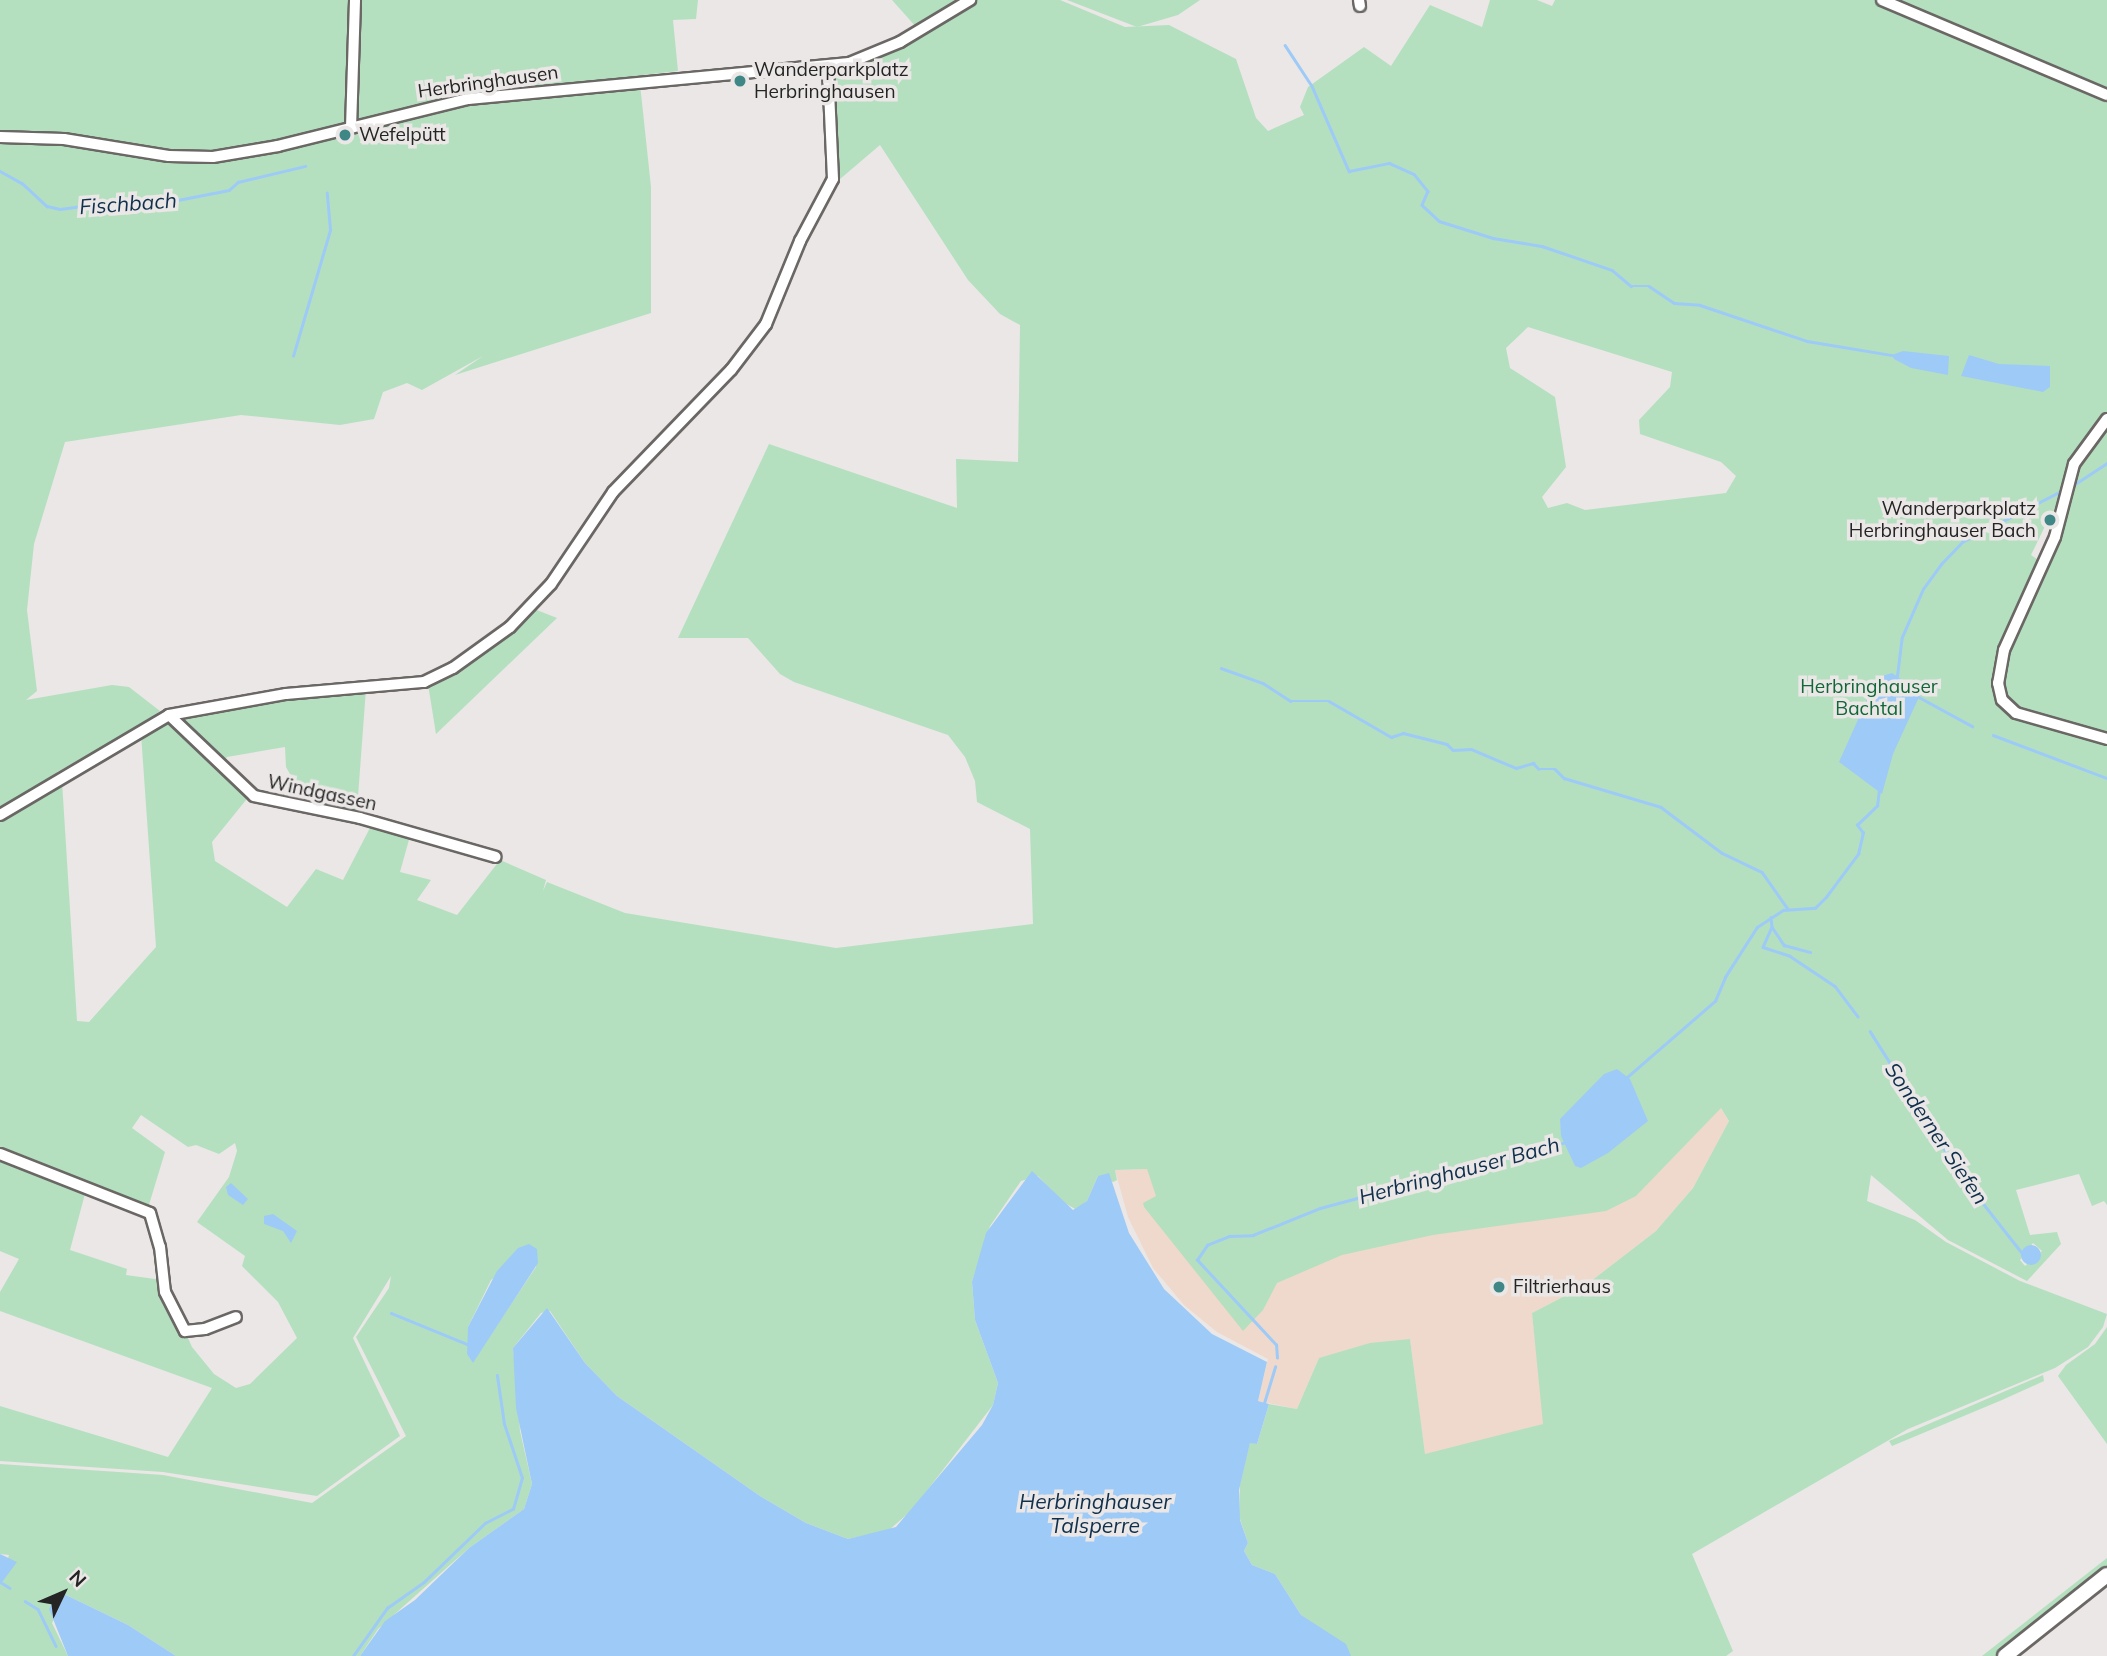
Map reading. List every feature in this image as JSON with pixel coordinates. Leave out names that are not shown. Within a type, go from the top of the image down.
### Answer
[{"type":"main road","points":[[2005,1656],[2107,1575]]},
{"type":"street","points":[[351,128],[355,0]]},
{"type":"street","name":"Herbringhausen","points":[[0,137],[64,139],[169,156],[213,157],[351,128],[468,99],[828,67],[883,51],[970,0]]},
{"type":"street","points":[[1882,0],[2107,95]]},
{"type":"street","points":[[0,815],[169,715],[286,694],[424,682],[453,668],[527,610],[560,571],[613,492],[731,370],[770,317],[800,241],[833,179],[828,67]]},
{"type":"street","points":[[2107,419],[2083,447],[2065,489],[2055,537],[2004,650],[1999,692],[2016,713],[2107,739]]},
{"type":"street","name":"Windgassen","points":[[169,715],[254,796],[360,818],[496,857]]},
{"type":"street","points":[[0,1154],[150,1213],[166,1292],[185,1331],[205,1329],[236,1317]]},
{"type":"shaded area","points":[[1666,1019],[1729,1121],[1693,1188],[1656,1231],[1586,1285],[1532,1313],[1544,1424],[1425,1455],[1410,1339],[1319,1358],[1297,1409],[1258,1401],[1268,1359],[1217,1332],[1184,1305],[1153,1268],[1128,1217],[1115,1170],[1147,1169]]},
{"type":"green space","name":"Herbringhauser Bachtal","points":[[0,0],[698,0],[696,19],[673,20],[678,71],[643,75],[640,84],[651,187],[651,313],[455,375],[483,356],[422,390],[407,383],[383,392],[374,419],[340,425],[241,415],[65,442],[34,544],[27,610],[37,691],[26,700],[112,685],[129,687],[160,711],[136,729],[57,772],[53,786],[62,781],[77,1021],[89,1022],[156,947],[141,734],[184,715],[313,694],[366,689],[357,810],[303,797],[286,767],[285,747],[227,757],[221,765],[250,795],[212,842],[215,861],[287,907],[316,869],[343,880],[372,824],[410,836],[400,872],[431,880],[417,900],[457,915],[500,860],[546,880],[543,891],[547,882],[625,913],[836,948],[1033,924],[1030,829],[977,802],[975,781],[965,757],[948,735],[794,682],[780,674],[748,638],[678,638],[769,444],[957,508],[956,459],[1018,462],[1020,325],[1000,314],[968,280],[880,145],[833,185],[828,73],[884,53],[977,0],[1060,0],[1125,27],[1169,25],[1236,59],[1256,118],[1268,131],[1304,115],[1300,107],[1308,87],[1364,47],[1391,66],[1430,5],[1482,27],[1490,0],[1537,0],[1552,6],[1555,0],[2107,0],[2107,1205],[2104,1201],[2092,1206],[2079,1174],[2016,1190],[2030,1235],[2057,1232],[2061,1244],[2027,1281],[1948,1240],[1871,1175],[1867,1201],[1915,1220],[1946,1242],[2020,1281],[2107,1314],[2103,1327],[2088,1347],[2055,1368],[1908,1429],[1692,1554],[1733,1651],[1726,1656],[1351,1656],[1301,1615],[1275,1574],[1252,1565],[1244,1551],[1248,1543],[1239,1516],[1240,1484],[1250,1442],[1257,1444],[1269,1404],[1297,1409],[1319,1358],[1370,1343],[1410,1339],[1425,1454],[1543,1424],[1532,1313],[1586,1285],[1656,1231],[1693,1188],[1729,1121],[1721,1108],[1636,1196],[1606,1211],[1433,1235],[1342,1255],[1277,1283],[1263,1310],[1243,1331],[1144,1207],[1143,1203],[1156,1196],[1147,1169],[1115,1170],[1117,1180],[1113,1182],[1098,1176],[1087,1201],[1077,1210],[1061,1201],[1038,1176],[1021,1181],[990,1226],[972,1282],[975,1320],[998,1383],[993,1405],[912,1510],[889,1530],[848,1539],[806,1523],[760,1496],[617,1396],[585,1363],[550,1311],[541,1313],[513,1348],[520,1431],[532,1484],[524,1509],[469,1548],[378,1629],[360,1656],[176,1656],[128,1625],[66,1595],[52,1623],[68,1656],[0,1656],[0,1585],[9,1555],[0,1554],[0,1464],[163,1475],[312,1503],[406,1436],[356,1337],[389,1288],[391,1276],[353,1338],[400,1436],[317,1496],[163,1472],[0,1461],[0,1406],[168,1457],[212,1388],[0,1311],[0,1292],[19,1259],[0,1251],[0,1158],[26,1167],[31,1160],[0,1147]],"holes":[[[1528,327],[1672,372],[1670,387],[1639,420],[1640,434],[1721,462],[1736,476],[1726,493],[1585,510],[1567,503],[1548,508],[1542,497],[1566,467],[1555,397],[1510,368],[1506,348]],[[2060,508],[2007,651],[2002,692],[2010,705],[1994,682],[2040,561],[2031,555],[2048,520]],[[141,1115],[188,1147],[196,1145],[219,1154],[235,1143],[237,1151],[229,1177],[197,1222],[245,1256],[242,1266],[278,1302],[297,1338],[250,1384],[236,1388],[214,1374],[192,1347],[162,1280],[126,1275],[127,1269],[70,1250],[86,1190],[54,1178],[55,1170],[148,1208],[165,1152],[132,1128]],[[2033,1243],[2042,1251],[2025,1266],[2020,1260]],[[537,1249],[536,1267],[487,1340],[468,1327],[491,1280]]]},
{"type":"green space","points":[[892,0],[963,0],[917,28]]},
{"type":"green space","points":[[1067,0],[1200,0],[1178,15],[1137,27]]},
{"type":"green space","points":[[529,607],[557,618],[436,734],[428,684]]},
{"type":"green space","points":[[2107,1327],[2107,1444],[2058,1376],[2066,1365],[2095,1344]]},
{"type":"green space","points":[[2043,1375],[2044,1381],[2002,1400],[1892,1446],[1889,1441]]},
{"type":"green space","points":[[2107,1558],[2107,1569],[1997,1656],[1982,1656]]},
{"type":"water","points":[[1903,351],[1949,356],[1948,375],[1911,368],[1894,359],[1892,355]]},
{"type":"water","points":[[1969,355],[1999,364],[2050,366],[2050,387],[2043,392],[1961,376]]},
{"type":"water","points":[[1892,673],[1916,689],[1919,697],[1893,754],[1882,794],[1839,762],[1873,686],[1879,677]]},
{"type":"water","points":[[1617,1069],[1630,1079],[1648,1121],[1608,1153],[1581,1168],[1575,1166],[1561,1136],[1560,1119],[1604,1074]]},
{"type":"water","name":"Herbringhauser Talsperre","points":[[1032,1171],[1073,1210],[1087,1201],[1098,1176],[1109,1173],[1129,1233],[1164,1289],[1212,1334],[1267,1362],[1258,1401],[1269,1404],[1257,1444],[1250,1443],[1239,1490],[1240,1520],[1248,1543],[1244,1551],[1252,1565],[1275,1574],[1301,1615],[1346,1644],[1351,1656],[360,1656],[385,1621],[415,1600],[469,1548],[524,1509],[532,1484],[516,1408],[513,1348],[547,1308],[585,1363],[617,1396],[760,1496],[806,1523],[848,1539],[896,1527],[982,1425],[993,1405],[998,1383],[975,1320],[972,1282],[986,1233]]},
{"type":"water","points":[[231,1183],[248,1199],[243,1205],[228,1195],[226,1187]]},
{"type":"water","points":[[273,1214],[297,1231],[291,1243],[283,1231],[264,1224],[264,1216]]},
{"type":"water","points":[[529,1244],[537,1249],[538,1263],[473,1363],[467,1354],[468,1327],[497,1271],[518,1248]]},
{"type":"water","points":[[2027,1245],[2035,1245],[2041,1255],[2035,1265],[2027,1265],[2021,1259],[2021,1251]]},
{"type":"water","points":[[0,1554],[17,1562],[0,1585]]},
{"type":"water","points":[[66,1595],[128,1625],[176,1656],[68,1656],[49,1609],[56,1597]]},
{"type":"waterway","points":[[1285,45],[1312,86],[1349,171],[1389,163],[1414,174],[1428,191],[1422,205],[1439,221],[1493,238],[1542,246],[1612,270],[1631,286],[1649,286],[1674,303],[1700,305],[1807,341],[1892,355]]},
{"type":"waterway","name":"Fischbach","points":[[0,171],[22,183],[47,206],[60,209],[112,202],[152,205],[229,190],[238,182],[305,166]]},
{"type":"waterway","name":"Fischbach","points":[[293,356],[330,230],[327,193]]},
{"type":"waterway","name":"Herbringhauser Bach","points":[[2072,486],[2107,463]]},
{"type":"waterway","name":"Herbringhauser Bach","points":[[1897,676],[1902,637],[1923,589],[1941,564],[1962,542],[2063,490]]},
{"type":"waterway","points":[[1221,668],[1263,683],[1291,701],[1329,701],[1391,737],[1403,733],[1447,744],[1453,750],[1471,749],[1516,768],[1533,763],[1539,769],[1555,769],[1564,778],[1661,807],[1722,853],[1762,872],[1788,909]]},
{"type":"waterway","points":[[1917,696],[1972,726]]},
{"type":"waterway","points":[[1993,735],[2107,778]]},
{"type":"waterway","name":"Herbringhauser Bach","points":[[1626,1078],[1715,1001],[1725,977],[1757,927],[1783,910],[1815,908],[1826,897],[1858,854],[1863,833],[1857,825],[1877,806],[1879,790]]},
{"type":"waterway","name":"Sonderner Siefen","points":[[1771,917],[1772,927],[1763,947],[1790,956],[1835,986],[1858,1016]]},
{"type":"waterway","points":[[1772,927],[1784,945],[1810,952]]},
{"type":"waterway","name":"Sonderner Siefen","points":[[1870,1031],[1960,1174],[2023,1254]]},
{"type":"waterway","name":"Herbringhauser Bach","points":[[1277,1358],[1276,1345],[1197,1260],[1207,1245],[1229,1236],[1253,1235],[1320,1208],[1567,1142]]},
{"type":"waterway","points":[[391,1313],[467,1344]]},
{"type":"waterway","name":"Herbringhauser Bach","points":[[1264,1403],[1275,1367]]},
{"type":"waterway","points":[[353,1656],[387,1608],[424,1582],[485,1523],[513,1509],[522,1478],[504,1424],[497,1376]]},
{"type":"waterway","points":[[2,1583],[10,1588]]},
{"type":"waterway","points":[[25,1601],[38,1609],[56,1646]]},
{"type":"place","name":"Wanderparkplatz Herbringhausen","points":[[740,81]]},
{"type":"place","name":"Wefelpütt","points":[[345,135]]},
{"type":"place","name":"Wanderparkplatz Herbringhauser Bach","points":[[2050,520]]},
{"type":"place","name":"Filtrierhaus","points":[[1499,1287]]}]
